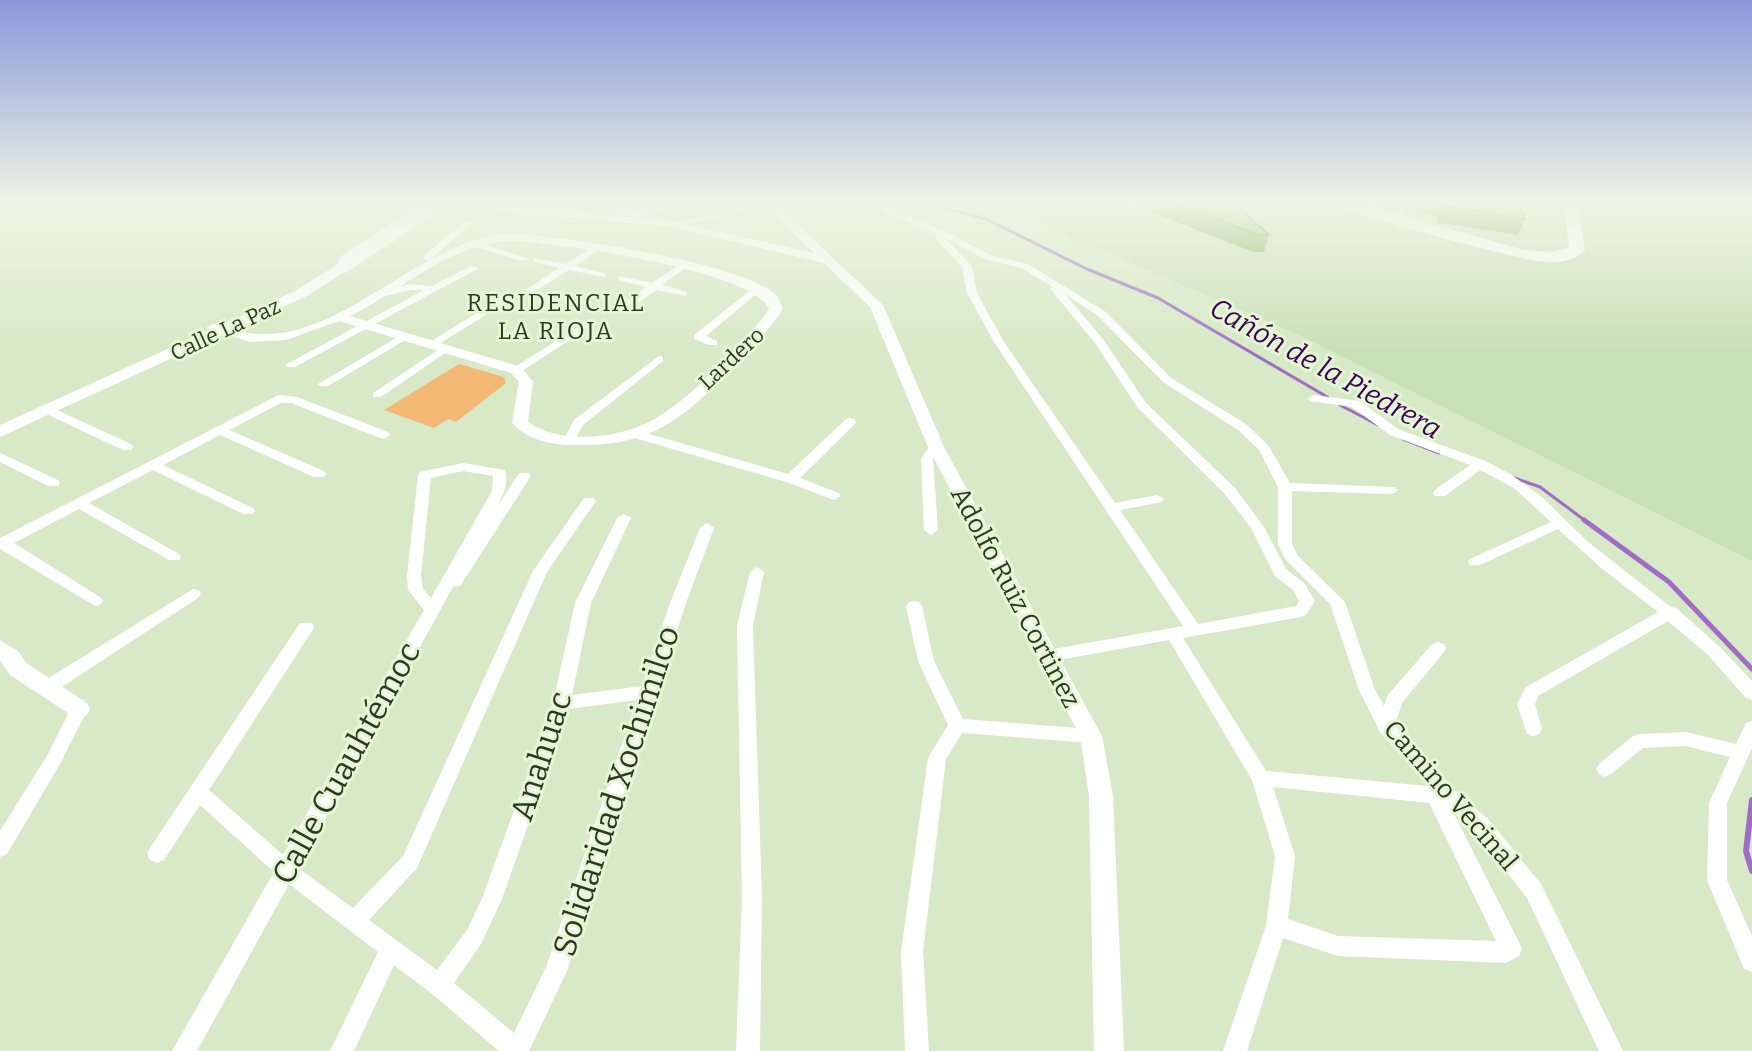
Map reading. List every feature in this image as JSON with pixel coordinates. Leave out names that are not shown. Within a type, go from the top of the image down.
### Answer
[{"type":"main road","points":[[343,264],[354,252]]},
{"type":"main road","name":"Calle La Paz","points":[[0,423],[300,294],[361,252]]},
{"type":"main road","points":[[343,264],[363,252]]},
{"type":"main road","points":[[1515,252],[1559,257],[1574,252]]},
{"type":"main road","name":"Calle La Paz","points":[[0,432],[210,333]]},
{"type":"street","points":[[433,258],[439,252]]},
{"type":"street","name":"Lardero","points":[[210,333],[238,344],[307,335],[347,316],[433,258],[456,252]]},
{"type":"street","points":[[500,252],[525,259]]},
{"type":"street","points":[[531,290],[591,252]]},
{"type":"street","name":"Lardero","points":[[516,370],[526,382],[520,423],[526,430],[543,437],[570,439],[635,434],[667,418],[761,332],[776,309],[771,297],[647,255],[616,252]]},
{"type":"street","points":[[794,252],[827,260]]},
{"type":"street","name":"Adolfo Ruiz Cortinez","points":[[819,252],[876,305],[936,447],[1091,736],[1101,796],[1109,1051]]},
{"type":"street","points":[[953,252],[967,266],[972,293],[982,315],[1194,630]]},
{"type":"street","name":"Camino Vecinal","points":[[977,252],[1025,266],[1102,314],[1167,380],[1254,436],[1264,448],[1285,487],[1285,544],[1292,559],[1337,602],[1367,690],[1386,727],[1441,795],[1483,827],[1534,891],[1611,1051]]},
{"type":"street","points":[[537,260],[602,275]]},
{"type":"street","points":[[621,310],[681,267]]},
{"type":"street","points":[[291,365],[474,268]]},
{"type":"street","points":[[622,278],[683,294]]},
{"type":"street","points":[[1047,280],[1099,341],[1142,405],[1230,491],[1257,527],[1280,572],[1299,587],[1307,601],[1301,611],[1048,656]]},
{"type":"street","points":[[377,295],[391,294],[413,284],[431,289]]},
{"type":"street","points":[[713,343],[698,337],[753,292]]},
{"type":"street","points":[[377,395],[498,303]]},
{"type":"street","points":[[347,316],[365,325],[516,370],[588,324]]},
{"type":"street","points":[[324,384],[403,337]]},
{"type":"street","points":[[570,439],[578,423],[659,359]]},
{"type":"street","points":[[1,543],[279,399],[293,400],[384,435]]},
{"type":"street","points":[[1314,399],[1331,404],[1358,405],[1382,427],[1480,464],[1530,493],[1600,559],[1671,612],[1729,664],[1752,693]]},
{"type":"street","points":[[48,410],[127,447]]},
{"type":"street","points":[[791,479],[850,422]]},
{"type":"street","points":[[220,430],[319,474]]},
{"type":"street","points":[[635,434],[791,479],[834,496]]},
{"type":"street","points":[[931,530],[927,458],[936,447]]},
{"type":"street","points":[[0,457],[53,483]]},
{"type":"street","points":[[1440,493],[1480,464]]},
{"type":"street","points":[[153,465],[248,511]]},
{"type":"street","name":"Calle Cuauhtémoc","points":[[184,1051],[288,872],[435,601],[499,491],[500,473],[463,467],[425,475],[414,576],[416,590],[435,601]]},
{"type":"street","points":[[435,601],[460,576],[524,476]]},
{"type":"street","points":[[1285,487],[1390,490]]},
{"type":"street","points":[[1111,508],[1157,499]]},
{"type":"street","points":[[355,920],[410,862],[540,571],[589,501]]},
{"type":"street","points":[[79,503],[174,557]]},
{"type":"street","name":"Anahuac","points":[[439,985],[474,937],[492,899],[562,703],[583,603],[624,518]]},
{"type":"street","points":[[1475,562],[1560,523]]},
{"type":"street","name":"Solidaridad Xochimilco","points":[[517,1051],[556,971],[678,603],[707,528]]},
{"type":"street","points":[[1,543],[95,601]]},
{"type":"street","points":[[748,1051],[752,899],[745,626],[757,572]]},
{"type":"street","points":[[48,687],[193,594]]},
{"type":"street","points":[[914,606],[926,661],[957,726]]},
{"type":"street","points":[[1533,729],[1526,704],[1532,692],[1671,612]]},
{"type":"street","points":[[157,854],[306,627]]},
{"type":"street","points":[[1173,634],[1261,778],[1285,856],[1277,926],[1235,1051]]},
{"type":"street","points":[[1386,727],[1394,700],[1438,648]]},
{"type":"street","points":[[0,848],[54,759],[79,709],[6,662]]},
{"type":"street","points":[[562,703],[650,692]]},
{"type":"street","points":[[957,726],[1091,736]]},
{"type":"street","points":[[917,1051],[914,937],[937,758],[957,726]]},
{"type":"street","points":[[1752,728],[1718,803],[1717,880],[1752,961]]},
{"type":"street","points":[[1605,769],[1639,741],[1686,739],[1740,752]]},
{"type":"street","points":[[1261,778],[1441,795],[1511,949],[1506,952],[1338,946],[1277,926]]},
{"type":"street","points":[[197,791],[288,872],[439,985],[517,1051]]},
{"type":"street","points":[[342,1051],[391,948]]},
{"type":"shaded area","points":[[1106,252],[1752,252],[1752,561],[1301,336]]},
{"type":"shaded area","points":[[459,364],[504,377],[506,383],[456,422],[448,419],[434,428],[384,410]]},
{"type":"waterway","name":"Cañón de la Piedrera","points":[[1053,252],[1158,298],[1329,398]]},
{"type":"waterway","name":"Cañón de la Piedrera","points":[[1340,405],[1378,425]]},
{"type":"waterway","name":"Cañón de la Piedrera","points":[[1403,439],[1439,453]]},
{"type":"waterway","name":"Cañón de la Piedrera","points":[[1512,477],[1540,487],[1587,522]]},
{"type":"waterway","name":"Cañón de la Piedrera","points":[[1584,520],[1669,582],[1752,669]]},
{"type":"waterway","name":"Cañón de la Piedrera","points":[[1752,800],[1746,851],[1752,871]]},
{"type":"district","name":"RESIDENCIAL LA RIOJA","points":[[556,317]]}]
